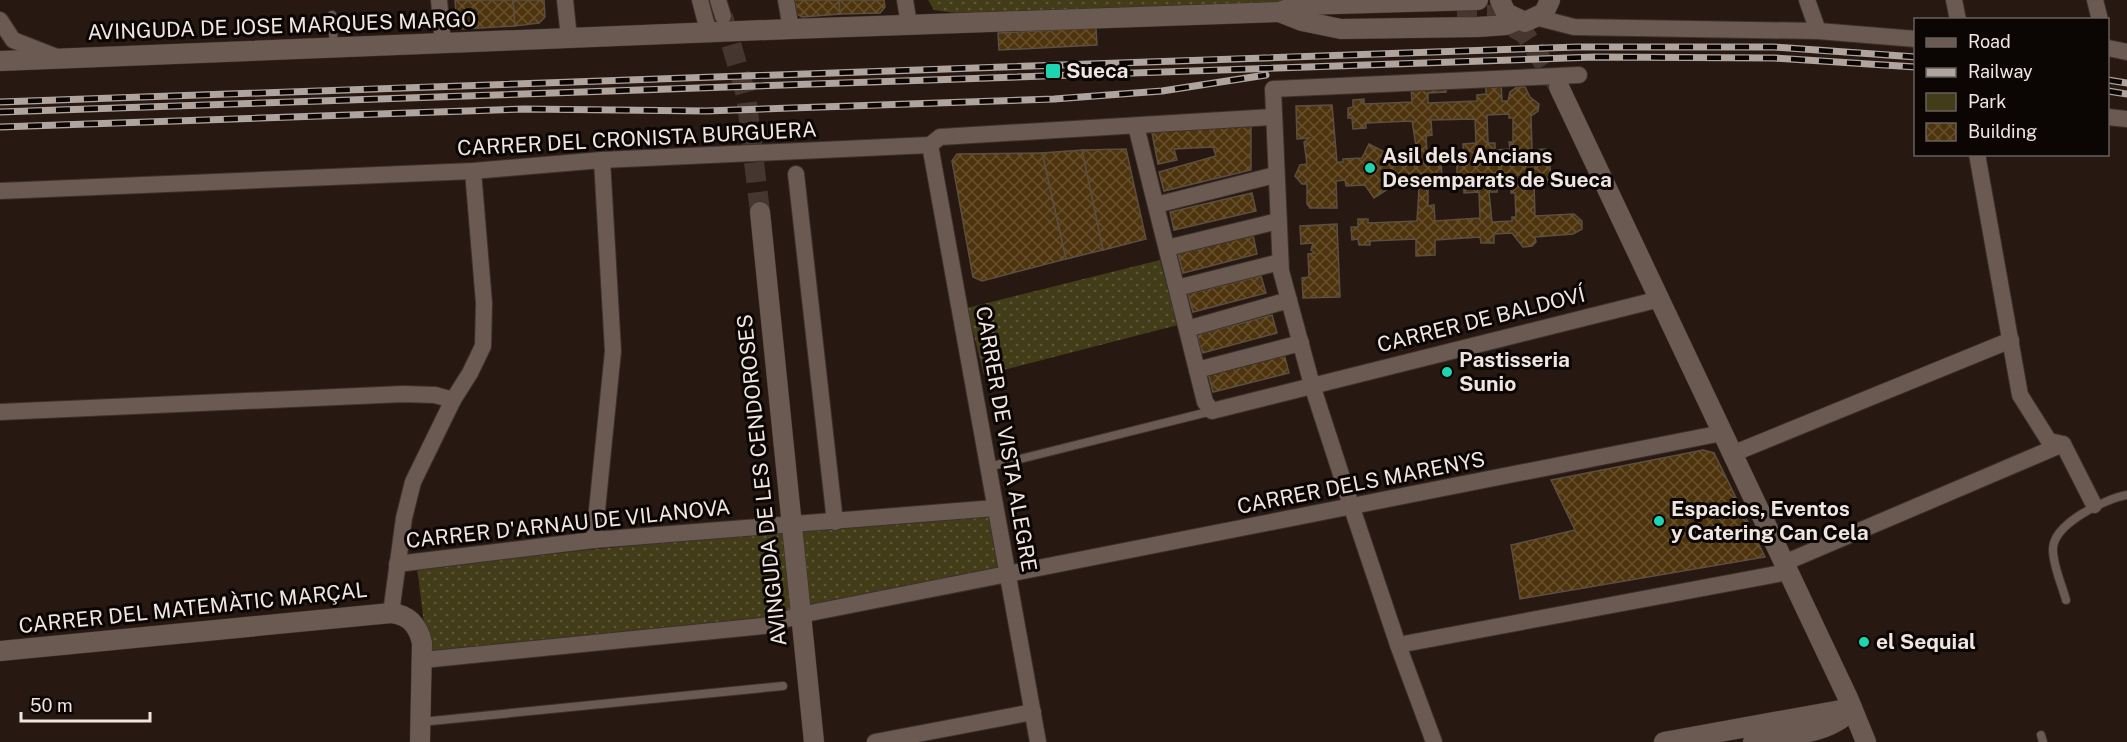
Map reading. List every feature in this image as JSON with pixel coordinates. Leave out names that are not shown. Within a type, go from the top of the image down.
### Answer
[{"type":"street","points":[[439,0],[443,44]]},
{"type":"street","points":[[565,0],[569,38]]},
{"type":"street","points":[[700,0],[709,34]]},
{"type":"street","points":[[786,0],[791,29]]},
{"type":"street","points":[[905,0],[909,25]]},
{"type":"street","points":[[1279,12],[1300,5],[1478,0]]},
{"type":"street","points":[[1500,0],[1506,13],[1518,20],[1525,22],[1539,18],[1574,27],[1818,31],[1914,39]]},
{"type":"street","points":[[1539,18],[1549,6],[1550,0]]},
{"type":"street","points":[[1807,0],[1818,31]]},
{"type":"street","points":[[1954,0],[1958,18]]},
{"type":"street","points":[[2095,0],[2100,18]]},
{"type":"street","points":[[1279,12],[1302,21],[1341,29],[1478,27],[1506,25],[1518,20]]},
{"type":"street","name":"AVINGUDA DE JOSE MARQUES MARGO","points":[[0,62],[791,29],[1279,12]]},
{"type":"street","points":[[1302,21],[1333,16],[1457,15]]},
{"type":"street","points":[[0,20],[13,40],[63,59]]},
{"type":"street","points":[[2109,48],[2127,52]]},
{"type":"street","points":[[1434,742],[1398,645],[1352,508],[1312,385],[1289,300],[1280,262],[1273,89],[1579,75]]},
{"type":"street","points":[[1559,87],[1866,742]]},
{"type":"street","name":"CARRER DEL CRONISTA BURGUERA","points":[[0,191],[472,171],[602,160],[930,144],[940,137],[1274,117]]},
{"type":"street","points":[[2109,117],[2127,119]]},
{"type":"street","points":[[1136,126],[1205,402],[1212,411]]},
{"type":"street","name":"CARRER DE VISTA ALEGRE","points":[[930,144],[1038,742]]},
{"type":"street","points":[[1977,156],[2020,395],[2049,441],[2062,444],[2094,505]]},
{"type":"street","points":[[594,540],[613,351],[602,160]]},
{"type":"street","points":[[421,732],[423,660],[419,631],[403,615],[391,613],[404,518],[413,482],[453,400],[483,346],[484,303],[472,171]]},
{"type":"street","points":[[796,174],[835,522]]},
{"type":"street","points":[[1156,205],[1275,175]]},
{"type":"street","name":"AVINGUDA DE LES CENDOROSES","points":[[760,212],[814,742]]},
{"type":"street","points":[[1167,248],[1278,221]]},
{"type":"street","points":[[1177,288],[1280,262]]},
{"type":"street","name":"CARRER DE BALDOVÍ","points":[[1212,411],[1659,299]]},
{"type":"street","points":[[1187,329],[1289,300]]},
{"type":"street","points":[[1732,454],[2011,340]]},
{"type":"street","points":[[1197,370],[1301,343]]},
{"type":"street","points":[[0,412],[403,394],[435,395],[453,400]]},
{"type":"street","name":"CARRER DELS MARENYS","points":[[423,660],[764,626],[800,615],[1352,508],[1722,433]]},
{"type":"street","points":[[1398,645],[1786,568],[2062,444]]},
{"type":"street","name":"CARRER D'ARNAU DE VILANOVA","points":[[397,564],[594,540],[995,508]]},
{"type":"street","name":"CARRER DEL MATEMÀTIC MARÇAL","points":[[0,651],[391,613]]},
{"type":"street","points":[[1831,727],[1846,718],[1852,708]]},
{"type":"street","points":[[1664,742],[1852,708]]},
{"type":"street","points":[[875,742],[1033,712]]},
{"type":"street","points":[[1753,742],[1831,727],[1844,729],[1861,742]]},
{"type":"lane","points":[[332,15],[334,48]]},
{"type":"lane","points":[[988,467],[1212,411]]},
{"type":"lane","points":[[2066,600],[2053,550],[2056,536],[2094,505],[2127,495]]},
{"type":"lane","points":[[421,732],[783,686]]},
{"type":"green space","points":[[928,0],[1352,0],[955,13],[934,10]]},
{"type":"green space","points":[[1160,260],[1178,325],[984,375],[967,308]]},
{"type":"green space","points":[[991,514],[1002,571],[806,610],[796,529]]},
{"type":"green space","points":[[787,530],[795,611],[762,622],[428,656],[417,567]]},
{"type":"building","points":[[455,0],[513,0],[515,26],[462,29],[457,25]]},
{"type":"building","points":[[513,0],[544,0],[545,17],[539,23],[515,26]]},
{"type":"building","points":[[792,0],[839,0],[840,14],[802,17],[793,12]]},
{"type":"building","points":[[839,0],[884,0],[885,7],[880,13],[840,14]]},
{"type":"building","points":[[1096,28],[1097,45],[999,50],[998,33]]},
{"type":"building","name":"Asil dels Ancians Desemparats de Sueca","points":[[1501,82],[1502,101],[1508,101],[1510,92],[1517,87],[1525,87],[1530,97],[1539,104],[1538,111],[1531,116],[1532,150],[1546,149],[1549,153],[1551,179],[1546,183],[1534,183],[1535,216],[1574,214],[1582,221],[1582,229],[1573,234],[1535,237],[1536,242],[1532,246],[1523,247],[1512,233],[1494,234],[1494,243],[1481,243],[1480,237],[1435,240],[1435,255],[1416,256],[1416,239],[1370,241],[1370,245],[1359,245],[1358,239],[1352,240],[1351,227],[1358,227],[1358,219],[1368,219],[1368,223],[1417,221],[1419,189],[1407,180],[1407,185],[1394,185],[1374,198],[1365,185],[1346,186],[1345,180],[1336,181],[1337,208],[1310,208],[1307,204],[1307,184],[1302,184],[1295,176],[1300,165],[1307,164],[1304,142],[1309,138],[1297,139],[1296,106],[1332,105],[1337,162],[1343,162],[1343,159],[1362,158],[1369,144],[1394,157],[1405,156],[1406,162],[1417,152],[1412,121],[1366,123],[1366,128],[1353,129],[1352,118],[1348,118],[1348,108],[1353,107],[1353,100],[1364,99],[1364,104],[1412,102],[1411,87],[1446,86],[1446,92],[1428,93],[1428,103],[1477,101],[1477,95],[1486,94],[1486,83]],"holes":[[[1509,114],[1509,118],[1513,118],[1513,142],[1509,142],[1510,149],[1495,150],[1495,143],[1488,143],[1487,115]],[[1475,119],[1476,143],[1463,144],[1464,157],[1457,166],[1457,174],[1464,180],[1464,193],[1479,192],[1480,218],[1435,221],[1434,205],[1428,206],[1428,189],[1442,177],[1441,162],[1431,152],[1427,152],[1426,136],[1432,135],[1431,120]],[[1497,185],[1511,185],[1511,193],[1515,193],[1516,217],[1512,217],[1512,221],[1492,222],[1489,192],[1497,192]]]},
{"type":"building","points":[[1251,126],[1251,170],[1164,191],[1159,172],[1216,156],[1213,147],[1174,149],[1177,160],[1158,164],[1152,133],[1157,129]]},
{"type":"building","points":[[1126,149],[1146,239],[1103,250],[1082,150]]},
{"type":"building","points":[[1082,150],[1103,250],[1066,259],[1042,153]]},
{"type":"building","points":[[1042,153],[1066,259],[982,281],[973,277],[952,161],[957,154]]},
{"type":"building","points":[[1252,193],[1256,211],[1174,230],[1170,212]]},
{"type":"building","points":[[1337,224],[1340,297],[1303,298],[1302,278],[1309,277],[1308,254],[1315,253],[1311,250],[1313,243],[1301,244],[1300,226]]},
{"type":"building","points":[[1253,235],[1257,254],[1183,273],[1178,254]]},
{"type":"building","points":[[1261,276],[1266,293],[1193,312],[1188,294]]},
{"type":"building","points":[[1272,315],[1277,333],[1202,353],[1197,335]]},
{"type":"building","points":[[1284,354],[1289,373],[1213,392],[1208,373]]},
{"type":"building","name":"Espacios, Eventos y Catering Can Cela","points":[[1703,450],[1714,453],[1765,557],[1520,599],[1511,545],[1575,530],[1551,480]]},
{"type":"tunnel","points":[[1457,15],[1491,15],[1525,34],[1559,87]]},
{"type":"tunnel","points":[[723,16],[746,95],[760,212]]},
{"type":"railway","points":[[0,102],[1577,47],[1774,47],[1914,57]]},
{"type":"railway","points":[[0,112],[1595,57],[1774,58],[1914,67]]},
{"type":"railway","points":[[0,127],[524,109],[706,111],[1054,99],[1162,91],[1266,75]]},
{"type":"railway","points":[[2109,80],[2127,83]]},
{"type":"railway","points":[[2109,91],[2127,94]]},
{"type":"place","name":"Sueca","points":[[1053,71]]},
{"type":"place","name":"Asil dels Ancians Desemparats de Sueca","points":[[1370,168]]},
{"type":"place","name":"Pastisseria Sunio","points":[[1447,372]]},
{"type":"place","name":"Espacios, Eventos y Catering Can Cela","points":[[1659,521]]},
{"type":"place","name":"el Sequial","points":[[1864,642]]}]
